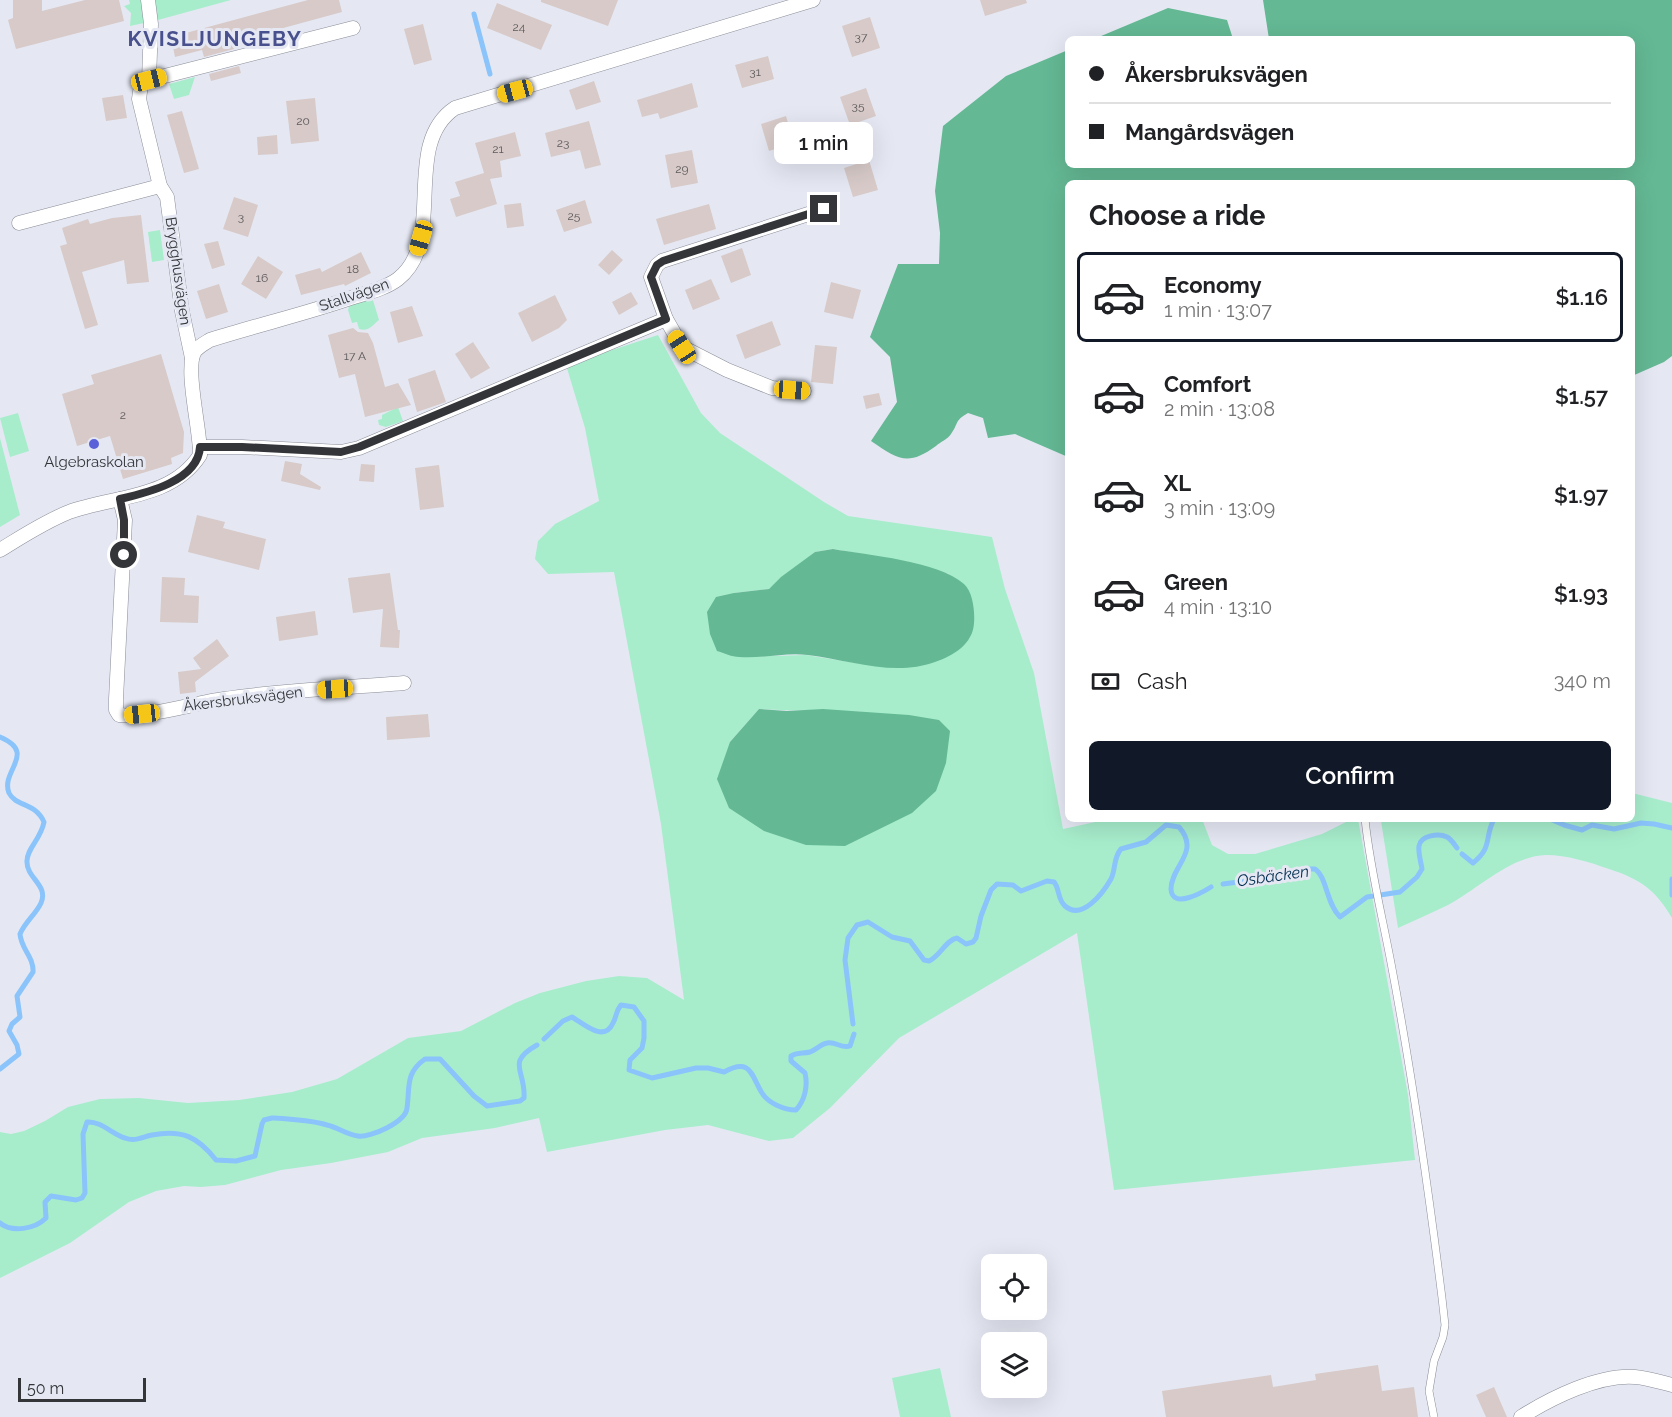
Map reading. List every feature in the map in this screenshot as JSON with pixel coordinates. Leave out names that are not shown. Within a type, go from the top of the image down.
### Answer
[{"type":"street","name":"Brygghusvägen","points":[[148,0],[151,24],[149,80],[141,85],[139,99],[160,186],[167,197],[182,310],[192,358]]},
{"type":"street","name":"Stallvägen","points":[[192,358],[195,352],[210,340],[339,302],[384,287],[397,280],[412,264],[421,238],[425,186],[434,134],[445,115],[455,108],[813,0]]},
{"type":"street","points":[[149,80],[353,27]]},
{"type":"street","points":[[19,223],[160,186]]},
{"type":"street","points":[[804,391],[772,388],[728,370],[682,347],[666,319],[651,277],[657,265],[663,261],[824,209]]},
{"type":"street","points":[[200,447],[350,451],[666,319]]},
{"type":"street","points":[[0,550],[49,520],[91,505],[120,499],[173,482],[184,475],[200,455],[191,370],[192,358]]},
{"type":"street","name":"Åkersbruksvägen","points":[[120,499],[124,520],[116,699],[116,710],[119,715],[142,714],[222,699],[273,693],[404,683]]},
{"type":"street","points":[[1521,1417],[1584,1386],[1602,1380],[1635,1377],[1672,1385]]},
{"type":"lane","points":[[1365,822],[1413,1096],[1442,1298],[1445,1325],[1434,1360],[1429,1391],[1434,1417]]},
{"type":"green space","points":[[129,0],[141,0],[144,23],[130,26],[131,13],[124,6],[130,4]]},
{"type":"green space","points":[[154,0],[231,0],[158,20]]},
{"type":"green space","points":[[1263,0],[1672,0],[1672,356],[1635,375],[1635,180],[1065,180],[1065,456],[1015,434],[988,438],[983,418],[968,413],[959,420],[948,437],[917,457],[896,456],[871,441],[897,402],[890,357],[870,337],[898,264],[939,264],[940,233],[935,191],[943,126],[1006,76],[1065,51],[1065,168],[1635,168],[1635,36],[1269,36]]},
{"type":"green space","points":[[1168,8],[1227,20],[1232,36],[1101,36]]},
{"type":"green space","points":[[195,77],[189,95],[174,99],[169,84]]},
{"type":"green space","points":[[160,230],[164,260],[152,262],[148,232]]},
{"type":"green space","points":[[372,297],[379,320],[367,329],[359,329],[357,322],[352,323],[348,310],[350,303]]},
{"type":"green space","points":[[658,335],[701,413],[720,433],[824,502],[848,516],[992,537],[1005,589],[1034,673],[1063,829],[1095,822],[1203,822],[1212,845],[1228,854],[1255,854],[1322,834],[1346,822],[1359,822],[1408,1095],[1415,1160],[1114,1190],[1077,933],[899,1038],[830,1108],[793,1138],[769,1141],[708,1125],[665,1130],[547,1152],[539,1118],[495,1128],[422,1138],[388,1152],[281,1170],[225,1185],[184,1186],[156,1191],[129,1202],[70,1243],[0,1278],[0,1132],[11,1134],[24,1131],[68,1107],[100,1099],[139,1098],[188,1103],[239,1100],[292,1092],[337,1079],[408,1038],[461,1031],[515,1003],[540,993],[586,981],[619,976],[647,978],[684,1000],[661,824],[614,572],[548,574],[535,559],[538,541],[555,524],[599,501],[585,428],[566,365]],"holes":[[[833,549],[914,563],[949,574],[902,668],[806,655],[737,657],[734,593],[769,589],[815,552]],[[759,709],[863,712],[730,742]]]},
{"type":"green space","points":[[398,407],[403,421],[386,427],[379,425],[378,420],[382,419],[382,415]]},
{"type":"green space","points":[[18,413],[29,451],[10,457],[0,418]]},
{"type":"green space","points":[[0,438],[20,515],[0,527]]},
{"type":"green space","points":[[833,549],[921,564],[953,576],[967,588],[974,608],[973,630],[966,643],[955,653],[935,662],[904,668],[872,666],[808,655],[739,657],[717,651],[710,634],[707,612],[716,597],[769,589],[781,577],[815,552]]},
{"type":"green space","points":[[759,709],[787,711],[823,709],[909,715],[939,720],[950,731],[946,763],[936,791],[912,813],[845,846],[806,845],[764,831],[729,808],[717,779],[730,742]]},
{"type":"green space","points":[[1635,794],[1672,803],[1672,918],[1653,893],[1630,877],[1578,859],[1546,855],[1520,861],[1495,874],[1448,905],[1398,928],[1381,822],[1635,822]]},
{"type":"green space","points":[[940,1368],[951,1417],[900,1417],[892,1378]]},
{"type":"building","points":[[13,0],[42,0],[42,11],[85,0],[119,0],[124,21],[16,49],[8,20],[13,18]]},
{"type":"building","points":[[308,0],[339,0],[342,12],[232,42],[234,49],[204,57],[202,50],[175,57],[171,37]]},
{"type":"building","points":[[541,0],[618,0],[608,26],[541,2]]},
{"type":"building","points":[[980,0],[1026,0],[1027,3],[985,16]]},
{"type":"building","points":[[497,3],[552,25],[541,50],[487,28]]},
{"type":"building","points":[[870,17],[880,48],[852,57],[842,26]]},
{"type":"building","points":[[423,24],[432,60],[414,65],[404,29]]},
{"type":"building","points":[[768,56],[774,79],[742,88],[735,65]]},
{"type":"building","points":[[239,66],[241,73],[211,81],[209,74]]},
{"type":"building","points":[[594,81],[601,102],[576,110],[569,90]]},
{"type":"building","points":[[692,83],[698,107],[660,119],[658,113],[642,117],[637,100]]},
{"type":"building","points":[[866,88],[876,116],[850,125],[840,97]]},
{"type":"building","points":[[123,95],[127,118],[106,121],[102,98]]},
{"type":"building","points":[[315,98],[319,141],[291,144],[286,101]]},
{"type":"building","points":[[182,111],[199,169],[184,173],[167,115]]},
{"type":"building","points":[[786,116],[794,143],[769,151],[761,124]]},
{"type":"building","points":[[589,121],[601,165],[585,169],[580,150],[551,157],[545,133]]},
{"type":"building","points":[[515,132],[521,156],[500,161],[502,177],[490,179],[497,204],[456,217],[450,199],[460,196],[455,182],[484,173],[475,143]]},
{"type":"building","points":[[277,135],[278,154],[258,155],[257,137]]},
{"type":"building","points":[[807,139],[811,153],[798,158],[794,143]]},
{"type":"building","points":[[692,150],[698,183],[671,188],[665,155]]},
{"type":"building","points":[[869,160],[878,190],[853,197],[844,168]]},
{"type":"building","points":[[234,197],[258,205],[248,237],[223,229]]},
{"type":"building","points":[[585,200],[592,223],[564,232],[556,210]]},
{"type":"building","points":[[521,203],[524,226],[507,228],[504,205]]},
{"type":"building","points":[[709,204],[716,229],[664,245],[656,219]]},
{"type":"building","points":[[141,215],[149,282],[127,284],[124,260],[82,272],[98,325],[85,329],[60,246],[67,244],[62,228],[88,219],[90,224],[112,218]]},
{"type":"building","points":[[218,241],[225,265],[212,269],[204,244]]},
{"type":"building","points":[[742,248],[751,275],[731,283],[721,256]]},
{"type":"building","points":[[612,250],[623,260],[609,275],[598,265]]},
{"type":"building","points":[[361,252],[371,273],[345,286],[344,284],[301,295],[295,275],[320,268],[322,272]]},
{"type":"building","points":[[258,256],[283,272],[266,299],[241,284]]},
{"type":"building","points":[[711,279],[720,299],[693,310],[685,290]]},
{"type":"building","points":[[831,282],[861,290],[853,319],[824,312]]},
{"type":"building","points":[[219,284],[228,312],[206,319],[197,291]]},
{"type":"building","points":[[631,292],[638,304],[619,315],[612,302]]},
{"type":"building","points":[[555,295],[567,320],[559,328],[532,342],[518,313]]},
{"type":"building","points":[[412,306],[423,336],[398,343],[390,312]]},
{"type":"building","points":[[772,321],[781,345],[745,359],[736,335]]},
{"type":"building","points":[[353,328],[358,332],[368,333],[385,387],[398,383],[411,405],[365,417],[355,374],[339,378],[328,335]]},
{"type":"building","points":[[473,342],[490,368],[471,379],[455,354]]},
{"type":"building","points":[[815,345],[837,347],[833,384],[811,382]]},
{"type":"building","points":[[161,354],[184,432],[183,453],[171,458],[172,464],[123,479],[110,436],[77,446],[62,394],[94,384],[91,375]]},
{"type":"building","points":[[435,370],[446,402],[417,412],[408,379]]},
{"type":"building","points":[[879,393],[882,405],[866,409],[863,396]]},
{"type":"building","points":[[285,461],[302,464],[300,474],[321,487],[320,490],[281,481]]},
{"type":"building","points":[[361,464],[375,465],[374,482],[359,481]]},
{"type":"building","points":[[439,465],[444,507],[420,510],[415,468]]},
{"type":"building","points":[[197,515],[225,522],[223,528],[266,539],[259,570],[188,552]]},
{"type":"building","points":[[390,573],[398,630],[400,630],[399,648],[380,647],[383,609],[353,613],[348,578]]},
{"type":"building","points":[[162,577],[185,578],[184,595],[199,596],[198,623],[160,622]]},
{"type":"building","points":[[315,611],[318,635],[279,641],[276,617]]},
{"type":"building","points":[[217,639],[229,656],[195,682],[196,692],[180,694],[178,672],[201,669],[193,658]]},
{"type":"building","points":[[428,714],[430,737],[387,740],[386,717]]},
{"type":"building","points":[[1378,1365],[1382,1391],[1414,1387],[1418,1417],[1166,1417],[1162,1391],[1271,1375],[1273,1387],[1316,1380],[1315,1374]]},
{"type":"building","points":[[1494,1387],[1507,1417],[1486,1417],[1476,1395]]},
{"type":"waterway","points":[[474,14],[490,74]]},
{"type":"waterway","points":[[0,737],[16,749],[17,756],[9,777],[9,793],[16,801],[36,811],[44,822],[27,861],[43,897],[39,907],[20,934],[32,962],[33,972],[17,996],[20,1017],[12,1024],[9,1031],[19,1054],[0,1069]]},
{"type":"waterway","name":"Osbäcken","points":[[1462,854],[1473,863],[1479,857],[1486,847],[1493,822]]},
{"type":"waterway","name":"Osbäcken","points":[[1557,822],[1582,830],[1592,825],[1614,829],[1641,823],[1672,828]]},
{"type":"waterway","name":"Osbäcken","points":[[853,1024],[845,960],[848,938],[857,925],[868,922],[892,937],[910,941],[924,960],[929,961],[953,939],[957,938],[966,944],[973,942],[991,890],[997,884],[1013,885],[1021,891],[1047,881],[1054,882],[1065,906],[1072,910],[1085,908],[1107,885],[1113,875],[1121,849],[1146,842],[1166,825],[1179,827],[1187,844],[1186,852],[1172,881],[1173,895],[1177,898],[1188,898],[1211,887]]},
{"type":"waterway","name":"Osbäcken","points":[[1223,884],[1246,881],[1259,875],[1282,877],[1303,869],[1315,869],[1322,878],[1332,905],[1340,917],[1367,897],[1400,892],[1417,877],[1422,869],[1419,846],[1423,839],[1435,835],[1444,836],[1450,839],[1457,848]]},
{"type":"waterway","name":"Osbäcken","points":[[1672,879],[1672,895]]},
{"type":"waterway","name":"Osbäcken","points":[[544,1039],[563,1021],[572,1017],[594,1030],[604,1031],[609,1029],[613,1023],[621,1005],[634,1007],[644,1021],[644,1038],[642,1048],[630,1060],[629,1070],[652,1078],[696,1068],[724,1072],[740,1066],[745,1067],[768,1100],[782,1107],[796,1110],[804,1097],[806,1078],[805,1073],[791,1061],[791,1056],[810,1052],[827,1043],[850,1046],[854,1034]]},
{"type":"waterway","name":"Osbäcken","points":[[0,1223],[17,1229],[30,1227],[46,1218],[45,1202],[51,1196],[76,1200],[82,1198],[85,1193],[83,1134],[87,1122],[102,1126],[129,1139],[163,1133],[181,1134],[196,1140],[216,1160],[236,1161],[255,1156],[262,1124],[264,1120],[272,1118],[320,1123],[358,1136],[387,1128],[401,1119],[405,1113],[411,1075],[425,1059],[440,1059],[474,1096],[487,1106],[520,1101],[524,1098],[524,1088],[519,1062],[527,1051],[537,1045]]},
{"type":"place","name":"Algebraskolan","points":[[94,444]]},
{"type":"district","name":"KVISLJUNGEBY","points":[[215,38]]},
{"type":"route","points":[[124,555],[124,520],[120,499],[144,493],[173,482],[184,475],[200,455],[200,447],[350,451],[666,319],[651,277],[657,265],[670,257],[824,209]]}]
